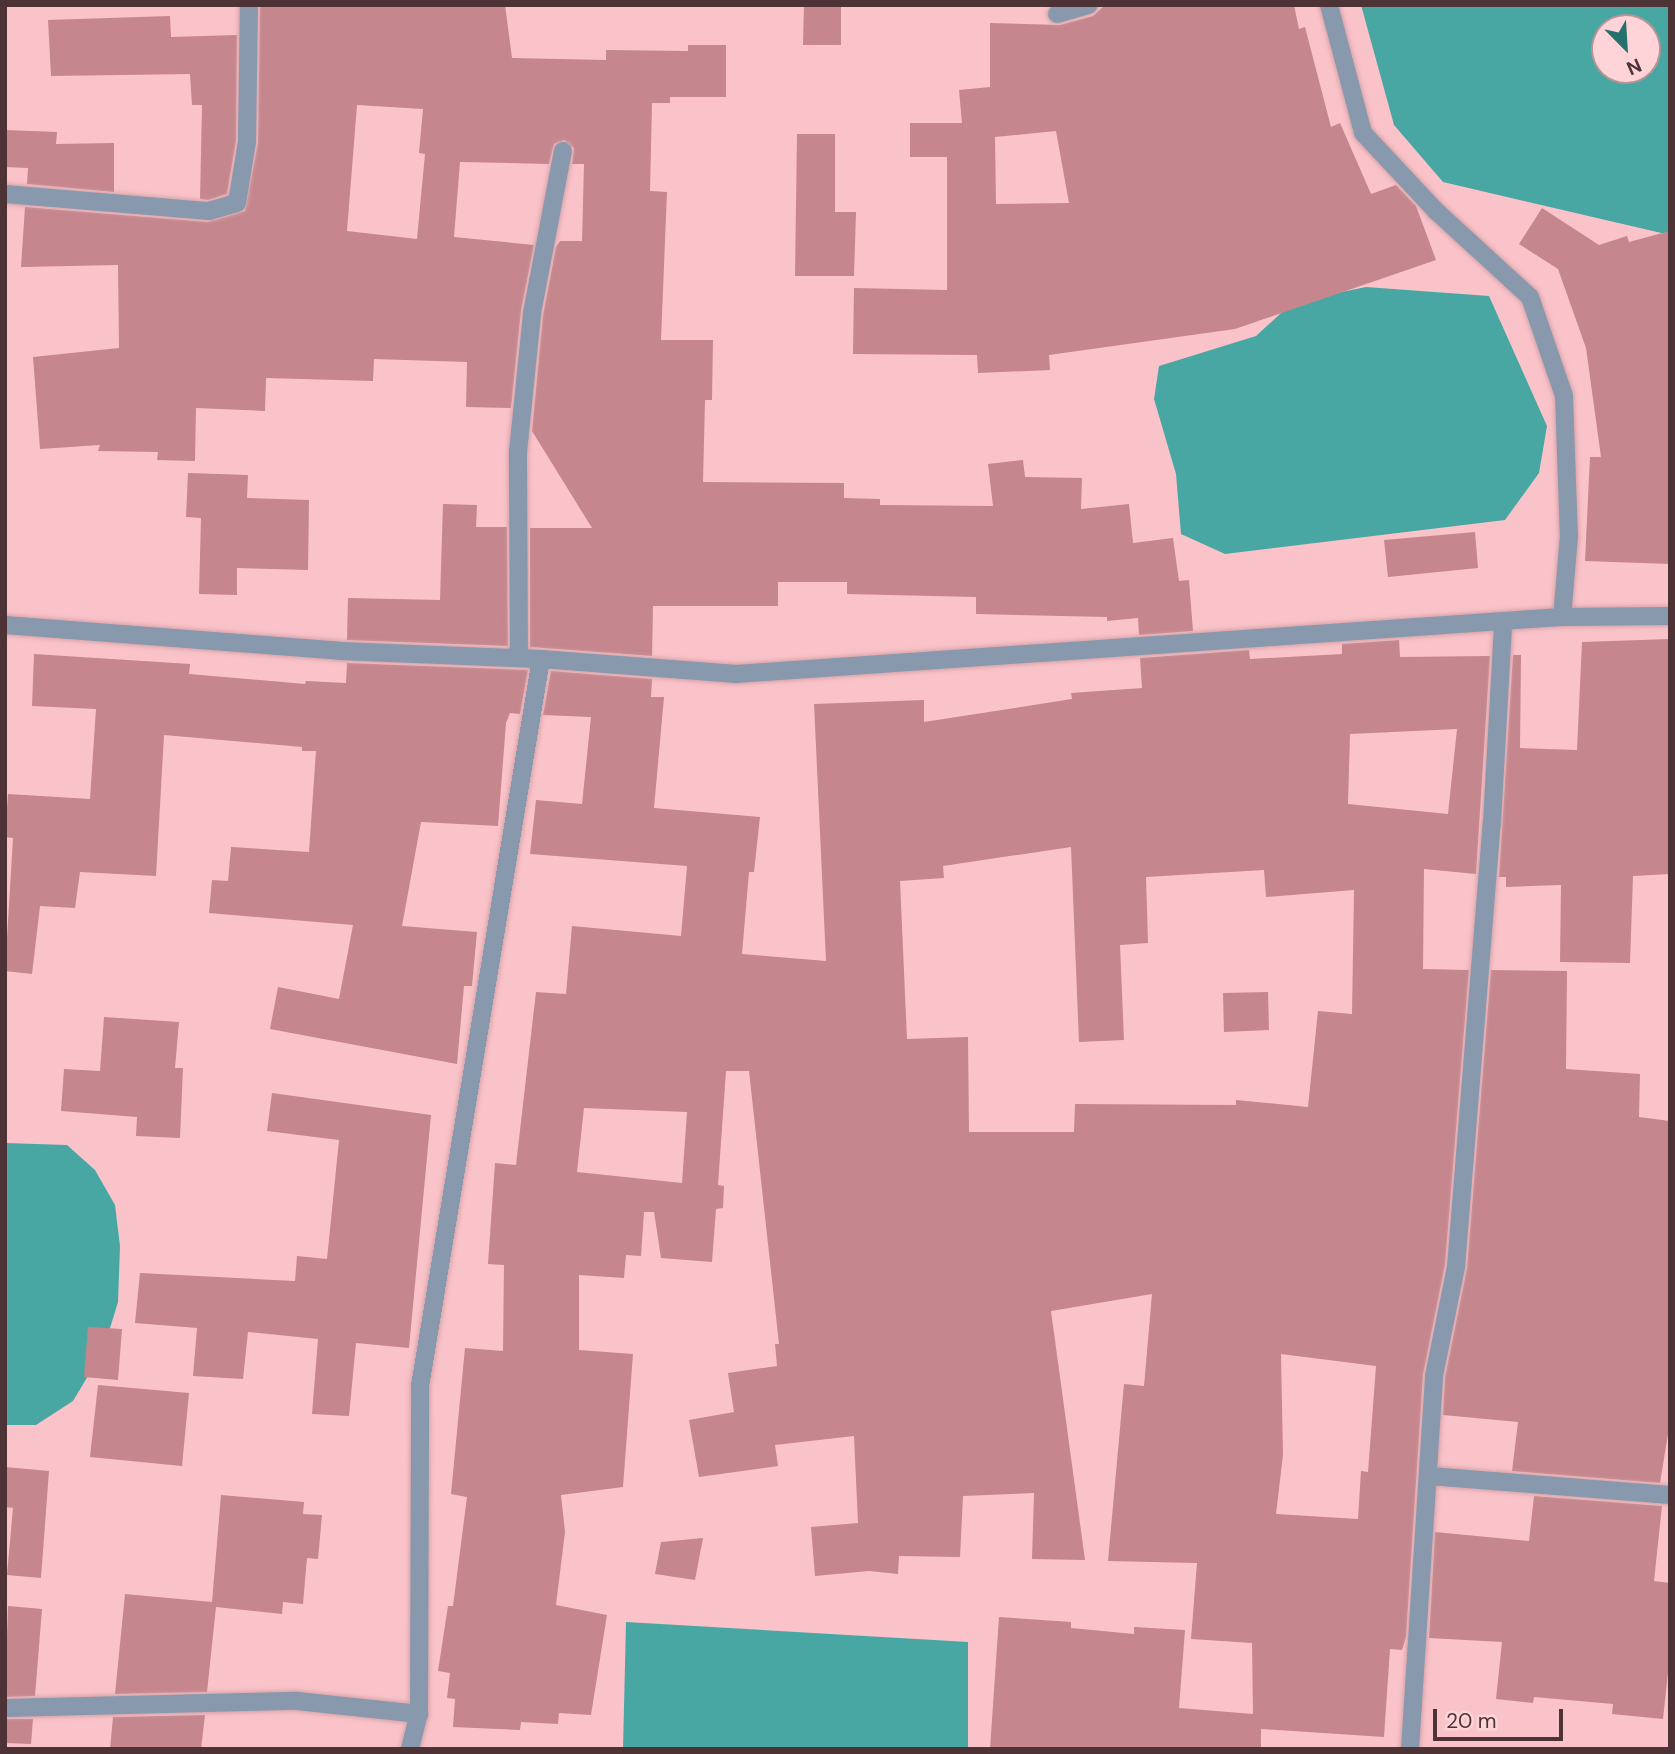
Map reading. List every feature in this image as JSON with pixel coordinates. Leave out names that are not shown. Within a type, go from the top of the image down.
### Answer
[{"type":"street","points":[[5,194],[209,211],[237,203],[247,142],[249,5]]},
{"type":"street","points":[[1057,14],[1089,5]]},
{"type":"street","points":[[1329,5],[1363,133],[1436,211],[1530,298],[1564,396],[1569,536],[1562,617]]},
{"type":"street","points":[[519,658],[518,452],[532,313],[563,151]]},
{"type":"street","points":[[5,625],[340,651],[541,659],[736,674],[1503,624],[1562,617],[1670,617]]},
{"type":"street","points":[[1410,1749],[1434,1376],[1456,1267],[1492,823],[1503,624]]},
{"type":"street","points":[[410,1749],[419,1714],[420,1386],[541,659]]},
{"type":"street","points":[[1429,1476],[1670,1495]]},
{"type":"street","points":[[5,1708],[297,1702],[419,1714]]},
{"type":"water","points":[[1361,5],[1670,5],[1670,235],[1443,182],[1394,125]]},
{"type":"water","points":[[1366,287],[1489,296],[1547,426],[1539,473],[1505,520],[1225,554],[1181,534],[1176,474],[1154,399],[1159,366],[1256,336],[1293,302]]},
{"type":"water","points":[[5,1143],[67,1145],[95,1170],[115,1205],[120,1246],[118,1302],[103,1351],[73,1401],[36,1425],[5,1425]]},
{"type":"water","points":[[626,1622],[968,1642],[968,1749],[623,1749]]},
{"type":"building","points":[[260,5],[505,5],[512,58],[606,60],[606,50],[688,51],[688,45],[726,45],[726,97],[670,97],[670,103],[652,103],[650,191],[667,192],[661,340],[713,340],[712,400],[705,400],[703,482],[844,483],[844,498],[880,499],[880,505],[993,506],[988,464],[1023,460],[1025,477],[1082,478],[1081,509],[1129,504],[1133,543],[1173,538],[1179,581],[1189,580],[1193,631],[1139,635],[1138,618],[1107,621],[1107,617],[976,614],[976,597],[847,594],[847,582],[778,582],[778,606],[653,606],[652,656],[530,647],[530,528],[592,528],[532,431],[543,315],[556,247],[560,241],[582,241],[584,164],[572,164],[574,148],[564,140],[554,144],[549,164],[460,162],[454,237],[534,245],[521,311],[511,408],[466,407],[467,362],[374,359],[373,381],[266,378],[265,411],[196,408],[195,461],[157,460],[158,452],[98,451],[100,445],[40,449],[33,357],[119,348],[118,265],[21,267],[25,207],[208,222],[245,211],[258,142]],"holes":[[[357,105],[423,109],[419,153],[425,154],[417,239],[347,231]]]},
{"type":"building","points":[[804,5],[841,5],[841,45],[803,45]]},
{"type":"building","points":[[1105,5],[1294,5],[1299,29],[1305,27],[1331,127],[1340,123],[1371,194],[1396,185],[1416,206],[1436,260],[1235,329],[1049,355],[1050,370],[978,373],[977,355],[853,354],[854,288],[947,290],[947,157],[910,157],[910,123],[962,123],[959,90],[990,87],[990,23],[1060,25],[1093,16]],"holes":[[[1056,131],[1069,203],[996,204],[995,137]]]},
{"type":"building","points":[[170,16],[171,37],[237,35],[236,141],[227,194],[208,200],[200,199],[202,105],[192,105],[190,74],[51,76],[48,20]]},
{"type":"building","points":[[5,130],[57,132],[56,144],[114,143],[114,192],[27,184],[28,168],[5,167]]},
{"type":"building","points":[[797,134],[835,134],[835,212],[856,212],[854,276],[795,276]]},
{"type":"building","points":[[1542,208],[1599,245],[1627,236],[1629,242],[1670,231],[1670,564],[1585,561],[1590,457],[1601,457],[1586,348],[1558,269],[1519,244]]},
{"type":"building","points":[[188,473],[248,475],[247,498],[309,500],[308,570],[237,568],[237,595],[199,594],[201,518],[186,517]]},
{"type":"building","points":[[443,504],[477,505],[476,527],[507,527],[508,646],[347,640],[348,598],[440,600]]},
{"type":"building","points":[[1475,532],[1478,568],[1388,577],[1384,540]]},
{"type":"building","points":[[1670,639],[1670,874],[1633,876],[1630,963],[1560,962],[1561,885],[1506,887],[1506,877],[1499,877],[1513,655],[1521,655],[1520,748],[1577,750],[1582,642]]},
{"type":"building","points":[[1399,640],[1400,657],[1490,656],[1476,874],[1424,869],[1423,969],[1469,970],[1445,1265],[1423,1375],[1406,1637],[1402,1650],[1390,1649],[1384,1737],[1261,1729],[1261,1749],[990,1749],[999,1617],[1071,1622],[1071,1628],[1134,1634],[1134,1627],[1185,1630],[1179,1708],[1253,1714],[1252,1643],[1191,1639],[1197,1563],[1108,1561],[1124,1384],[1144,1386],[1152,1294],[1051,1311],[1085,1560],[1032,1559],[1034,1493],[963,1496],[960,1557],[899,1556],[898,1574],[869,1571],[815,1576],[811,1527],[858,1523],[854,1436],[775,1445],[778,1466],[699,1477],[689,1420],[734,1412],[728,1373],[777,1366],[775,1344],[779,1344],[749,1071],[726,1071],[718,1185],[724,1186],[723,1208],[716,1209],[712,1262],[661,1258],[654,1212],[644,1212],[641,1256],[626,1255],[624,1278],[579,1275],[579,1350],[633,1354],[623,1487],[561,1495],[565,1532],[556,1605],[607,1615],[591,1715],[559,1713],[558,1724],[521,1722],[520,1730],[453,1727],[455,1699],[447,1698],[450,1673],[438,1671],[448,1606],[453,1606],[467,1497],[451,1494],[465,1348],[503,1351],[504,1265],[488,1264],[495,1163],[516,1165],[536,992],[566,994],[572,926],[681,936],[687,866],[530,854],[536,800],[582,804],[591,717],[543,715],[551,671],[652,679],[651,697],[664,697],[654,808],[760,817],[754,872],[749,872],[742,954],[826,961],[814,704],[924,700],[924,722],[1072,699],[1071,693],[1142,688],[1140,658],[1249,650],[1250,659],[1342,654],[1342,644]],"holes":[[[1457,729],[1448,814],[1348,804],[1350,734]],[[1071,847],[1079,1042],[1124,1040],[1120,945],[1148,943],[1146,877],[1264,870],[1266,897],[1354,890],[1352,1014],[1318,1011],[1308,1107],[1236,1100],[1236,1105],[1075,1104],[1074,1132],[969,1132],[968,1037],[907,1039],[900,881],[944,878],[943,866]],[[584,1108],[687,1112],[682,1183],[577,1172]],[[1281,1354],[1376,1366],[1368,1472],[1361,1471],[1358,1519],[1276,1514],[1283,1455]]]},
{"type":"building","points":[[34,654],[190,664],[189,674],[305,684],[306,681],[346,683],[347,663],[528,670],[520,714],[510,713],[506,723],[498,826],[421,822],[402,926],[477,932],[472,986],[464,986],[457,1064],[270,1029],[278,987],[339,999],[353,925],[209,913],[212,880],[228,881],[231,847],[309,852],[316,751],[302,751],[302,747],[164,735],[156,876],[80,872],[75,908],[40,906],[32,974],[5,971],[13,838],[5,837],[8,794],[90,799],[96,709],[32,706]]},
{"type":"building","points":[[1491,970],[1567,971],[1566,1069],[1640,1074],[1639,1117],[1670,1121],[1670,1422],[1660,1483],[1512,1471],[1518,1422],[1443,1415],[1445,1377],[1467,1268]]},
{"type":"building","points":[[1268,992],[1269,1030],[1224,1032],[1223,993]]},
{"type":"building","points":[[104,1017],[179,1022],[175,1068],[183,1068],[180,1138],[136,1136],[137,1117],[61,1111],[64,1069],[100,1071]]},
{"type":"building","points":[[272,1093],[431,1115],[409,1348],[356,1343],[349,1416],[312,1414],[318,1339],[248,1332],[243,1379],[193,1376],[197,1328],[135,1323],[140,1273],[295,1281],[297,1256],[327,1259],[339,1140],[267,1131]]},
{"type":"building","points":[[88,1327],[122,1329],[118,1380],[84,1377]]},
{"type":"building","points":[[98,1385],[189,1393],[182,1466],[90,1457]]},
{"type":"building","points":[[5,1467],[49,1471],[41,1578],[7,1575],[13,1508],[5,1507]]},
{"type":"building","points":[[221,1495],[304,1502],[303,1514],[322,1515],[318,1559],[307,1558],[303,1604],[283,1602],[282,1614],[216,1607],[207,1692],[115,1694],[125,1594],[212,1602]]},
{"type":"building","points":[[1534,1496],[1662,1506],[1654,1581],[1670,1583],[1670,1654],[1663,1719],[1612,1714],[1613,1704],[1534,1697],[1533,1703],[1496,1699],[1502,1642],[1429,1638],[1435,1532],[1529,1541]]},
{"type":"building","points":[[703,1538],[695,1580],[655,1574],[661,1542]]},
{"type":"building","points":[[8,1606],[42,1609],[35,1696],[5,1697]]},
{"type":"building","points":[[205,1715],[201,1749],[110,1749],[113,1717]]},
{"type":"building","points":[[5,1719],[33,1719],[31,1744],[5,1743]]}]
